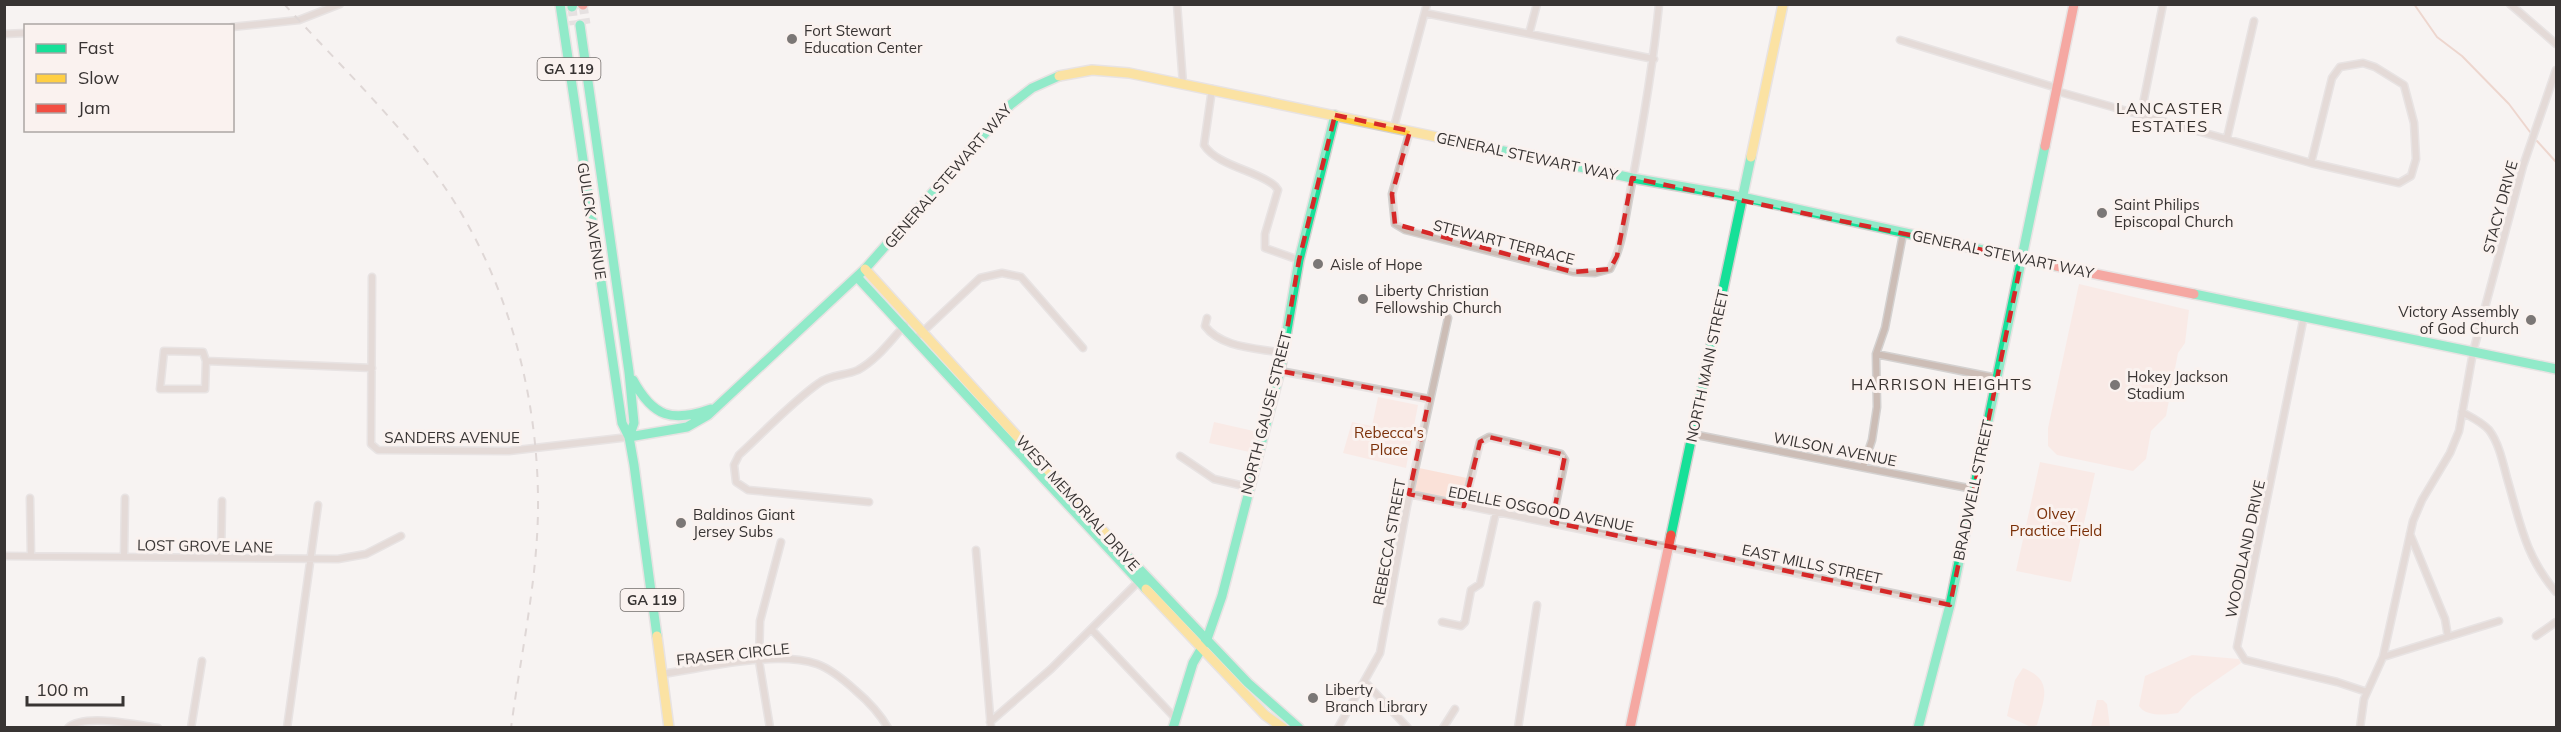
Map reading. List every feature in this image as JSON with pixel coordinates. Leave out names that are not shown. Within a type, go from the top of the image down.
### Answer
[{"type":"main road","name":"GULICK AVENUE","points":[[560,4],[622,423],[629,437]]},
{"type":"main road","name":"BRADWELL STREET","points":[[1918,728],[1950,605],[2074,4]]},
{"type":"main road","name":"NORTH MAIN STREET","points":[[1630,728],[1782,6]]},
{"type":"main road","name":"GA 119","points":[[580,25],[629,372],[634,423],[629,437],[669,728]]},
{"type":"main road","name":"GENERAL STEWART WAY","points":[[629,437],[694,424],[719,405],[866,269],[1000,116],[1032,88],[1063,74],[1092,70],[1129,73],[1212,89],[1632,178],[1742,197],[1903,234],[2556,369]]},
{"type":"main road","name":"NORTH GAUSE STREET","points":[[1174,723],[1187,679],[1207,639],[1222,596],[1248,487],[1280,370],[1299,260],[1335,115]]},
{"type":"main road","name":"WEST MEMORIAL DRIVE","points":[[866,269],[906,324],[914,340],[1141,578],[1207,639],[1248,683],[1299,728]]},
{"type":"main road","points":[[600,278],[616,276]]},
{"type":"main road","name":"WEST MEMORIAL DRIVE","points":[[857,277],[906,324],[922,333],[1201,648],[1265,715],[1283,728]]},
{"type":"main road","points":[[629,372],[646,403],[663,414],[678,417],[691,416],[719,405]]},
{"type":"street","points":[[234,27],[299,20],[340,4]]},
{"type":"street","points":[[1177,4],[1183,84]]},
{"type":"street","points":[[1394,127],[1427,4]]},
{"type":"street","points":[[1529,34],[1537,4]]},
{"type":"street","points":[[1632,178],[1654,59],[1659,4]]},
{"type":"street","points":[[2141,114],[2163,4]]},
{"type":"street","points":[[2510,4],[2556,44]]},
{"type":"street","points":[[1425,13],[1654,59]]},
{"type":"street","points":[[2227,138],[2254,21]]},
{"type":"street","points":[[4,34],[24,33]]},
{"type":"street","points":[[1900,40],[2056,89],[2311,163],[2399,183],[2411,176],[2416,159],[2414,123],[2404,85],[2375,66],[2363,63],[2340,66],[2332,78],[2311,163]]},
{"type":"street","name":"STACY DRIVE","points":[[2360,728],[2360,715],[2367,692],[2383,657],[2417,510],[2450,453],[2459,431],[2473,351],[2523,166],[2556,70]]},
{"type":"street","points":[[1212,89],[1204,145],[1207,150],[1230,164],[1275,186],[1278,190],[1265,234],[1265,248],[1299,260]]},
{"type":"street","name":"STEWART TERRACE","points":[[1410,131],[1392,194],[1395,224],[1405,230],[1573,272],[1595,273],[1610,269],[1617,256],[1632,178]]},
{"type":"street","points":[[1863,467],[1872,440],[1877,407],[1876,354],[1893,295],[1903,234]]},
{"type":"street","points":[[914,340],[980,278],[1002,273],[1021,277],[1083,348]]},
{"type":"street","name":"SANDERS AVENUE","points":[[372,277],[370,444],[378,450],[509,451],[629,437]]},
{"type":"street","name":"WOODLAND DRIVE","points":[[2304,316],[2237,647],[2245,660],[2337,682],[2367,692]]},
{"type":"street","points":[[1207,318],[1205,326],[1212,335],[1229,343],[1282,353]]},
{"type":"street","name":"REBECCA STREET","points":[[1338,728],[1380,653],[1409,494],[1448,318]]},
{"type":"street","points":[[869,502],[748,490],[736,483],[734,465],[739,455],[818,383],[837,374],[851,372],[862,367],[875,358],[906,324]]},
{"type":"street","points":[[164,351],[203,352],[206,361],[205,389],[160,389],[164,351]]},
{"type":"street","points":[[1876,354],[1997,378]]},
{"type":"street","points":[[206,361],[372,368]]},
{"type":"street","points":[[1280,370],[1429,399]]},
{"type":"street","points":[[2462,412],[2474,418],[2488,430],[2500,455],[2527,545],[2540,573],[2556,592]]},
{"type":"street","name":"WILSON AVENUE","points":[[1692,434],[1973,489]]},
{"type":"street","points":[[1464,506],[1480,442],[1489,437],[1561,454],[1564,464],[1552,522]]},
{"type":"street","points":[[1180,456],[1214,479],[1248,487]]},
{"type":"street","name":"EDELLE OSGOOD AVENUE","points":[[1409,494],[1669,547]]},
{"type":"street","points":[[30,498],[30,556]]},
{"type":"street","points":[[124,556],[125,498]]},
{"type":"street","points":[[222,501],[222,558]]},
{"type":"street","points":[[287,728],[318,505]]},
{"type":"street","points":[[1442,622],[1461,626],[1465,622],[1471,590],[1480,584],[1496,512]]},
{"type":"street","points":[[2410,534],[2445,619],[2448,636]]},
{"type":"street","name":"LOST GROVE LANE","points":[[4,556],[350,558],[372,551],[401,536]]},
{"type":"street","points":[[770,728],[759,661],[760,621],[781,542]]},
{"type":"street","name":"EAST MILLS STREET","points":[[1669,547],[1950,605]]},
{"type":"street","points":[[976,550],[991,725]]},
{"type":"street","points":[[991,725],[1092,630],[1141,578]]},
{"type":"street","points":[[1518,728],[1537,605]]},
{"type":"street","points":[[2383,657],[2499,621]]},
{"type":"street","points":[[2536,636],[2556,622]]},
{"type":"street","points":[[1092,630],[1174,723]]},
{"type":"street","name":"FRASER CIRCLE","points":[[662,674],[784,658],[820,665],[844,679],[880,713],[888,728]]},
{"type":"street","points":[[191,728],[202,661]]},
{"type":"street","points":[[1365,682],[1408,728]]},
{"type":"street","points":[[1443,728],[1455,709]]},
{"type":"street","points":[[68,728],[75,722],[96,721],[158,728]]},
{"type":"highlighted area","points":[[1335,115],[1410,131],[1392,194],[1395,224],[1573,272],[1610,269],[1617,256],[1632,178],[2022,258],[1950,605],[1552,522],[1565,455],[1489,437],[1480,442],[1464,506],[1409,494],[1429,399],[1280,371],[1299,260]]},
{"type":"green space","name":"Hokey Jackson Stadium","points":[[2079,284],[2189,310],[2185,343],[2178,353],[2166,416],[2151,431],[2146,459],[2133,471],[2057,455],[2048,446],[2048,428]]},
{"type":"green space","name":"Rebecca's Place","points":[[1378,397],[1418,405],[1406,468],[1343,453],[1352,422],[1372,426]]},
{"type":"green space","points":[[1214,422],[1258,432],[1254,453],[1209,443]]},
{"type":"green space","name":"Olvey Practice Field","points":[[2040,462],[2095,473],[2071,582],[2016,571]]},
{"type":"green space","points":[[1419,468],[1467,478],[1462,502],[1413,492]]},
{"type":"green space","points":[[2192,655],[2239,659],[2241,663],[2192,697],[2178,713],[2157,714],[2142,710],[2139,706],[2145,676]]},
{"type":"green space","points":[[2023,668],[2039,678],[2044,691],[2037,725],[2031,727],[2007,716],[2015,680]]},
{"type":"green space","points":[[2097,700],[2103,700],[2107,704],[2110,727],[2091,727]]},
{"type":"waterway","points":[[2414,4],[2437,37],[2462,56],[2509,104],[2530,132]]},
{"type":"waterway","points":[[2537,141],[2556,162]]},
{"type":"tunnel","points":[[583,5],[586,24]]},
{"type":"tunnel","points":[[572,7],[574,25]]},
{"type":"railway","points":[[284,4],[376,102],[427,163],[453,199],[475,238],[510,321],[522,365],[530,409],[536,454],[538,498],[533,584],[511,728]]},
{"type":"traffic: fast","points":[[560,4],[622,423],[629,437],[634,465],[657,636]]},
{"type":"traffic: fast","points":[[580,25],[629,372],[634,423],[629,437]]},
{"type":"traffic: fast","points":[[629,437],[687,427],[708,415],[865,269],[1010,105],[1032,88],[1059,76]]},
{"type":"traffic: fast","points":[[1173,728],[1193,663],[1207,639],[1222,596],[1280,371],[1299,260],[1335,115]]},
{"type":"traffic: fast","points":[[1437,137],[1632,178],[1742,197],[2056,266]]},
{"type":"traffic: fast","points":[[1918,728],[1950,605],[2045,146]]},
{"type":"traffic: fast","points":[[1671,535],[1751,157]]},
{"type":"traffic: fast","points":[[857,277],[1146,589]]},
{"type":"traffic: fast","points":[[2194,294],[2556,369]]},
{"type":"traffic: fast","points":[[633,380],[648,402],[665,414],[685,416],[711,409]]},
{"type":"traffic: fast","points":[[1106,534],[1248,683],[1299,728]]},
{"type":"traffic: slow","points":[[1751,157],[1783,4]]},
{"type":"traffic: slow","points":[[1059,76],[1092,70],[1129,73],[1437,137]]},
{"type":"traffic: slow","points":[[865,269],[1106,534]]},
{"type":"traffic: slow","points":[[1146,589],[1265,715],[1283,728]]},
{"type":"traffic: slow","points":[[657,636],[669,728]]},
{"type":"traffic: jam","points":[[2045,146],[2074,4]]},
{"type":"traffic: jam","points":[[2056,266],[2194,294]]},
{"type":"traffic: jam","points":[[1630,728],[1671,535]]},
{"type":"place","name":"Fort Stewart Education Center","points":[[792,39]]},
{"type":"place","name":"Saint Philips Episcopal Church","points":[[2102,213]]},
{"type":"place","name":"Aisle of Hope","points":[[1318,264]]},
{"type":"place","name":"Liberty Christian Fellowship Church","points":[[1363,299]]},
{"type":"place","name":"Victory Assembly of God Church","points":[[2531,320]]},
{"type":"place","name":"Hokey Jackson Stadium","points":[[2115,385]]},
{"type":"place","name":"Baldinos Giant Jersey Subs","points":[[681,523]]},
{"type":"place","name":"Liberty Branch Library","points":[[1313,698]]},
{"type":"district","name":"LANCASTER ESTATES","points":[[2170,117]]},
{"type":"district","name":"HARRISON HEIGHTS","points":[[1942,384]]}]
